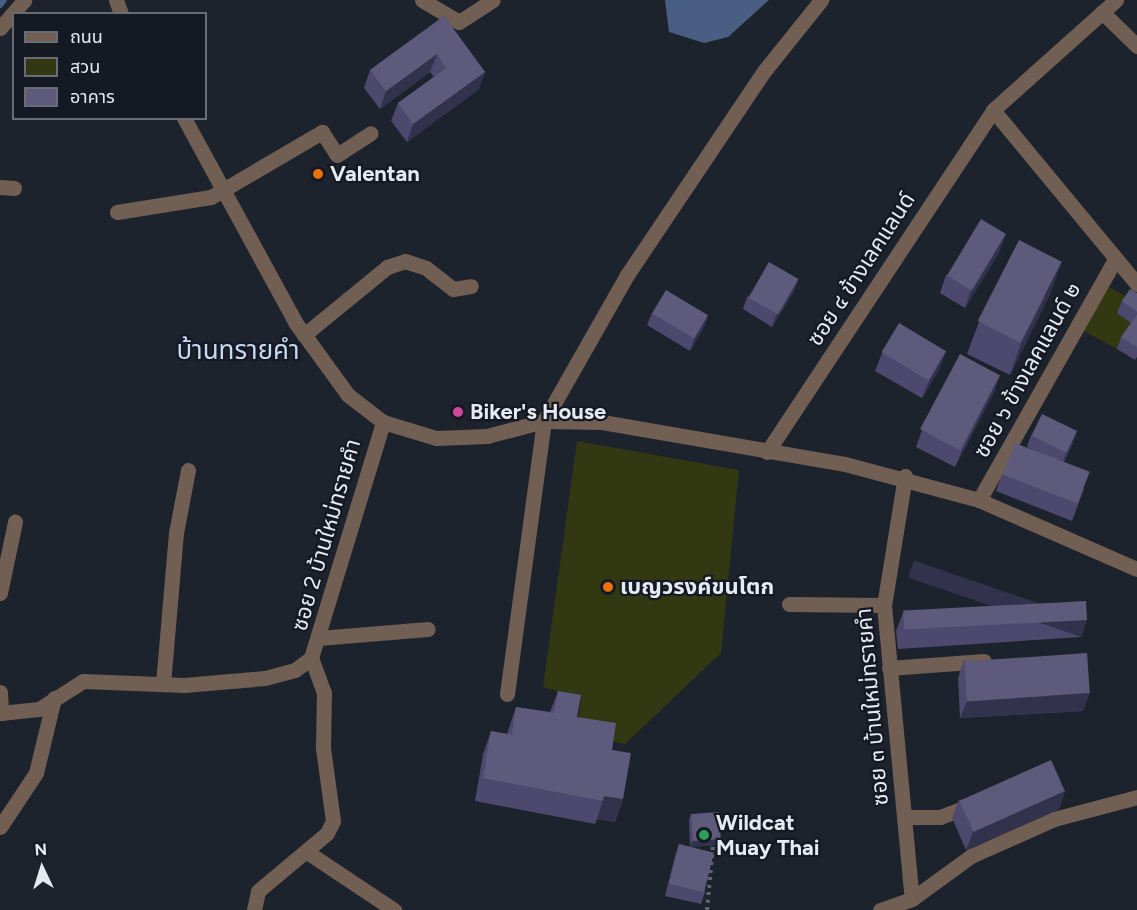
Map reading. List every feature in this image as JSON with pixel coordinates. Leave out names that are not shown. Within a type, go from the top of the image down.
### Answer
[{"type":"street","points":[[14,12],[24,0]]},
{"type":"street","points":[[422,0],[459,22],[493,0]]},
{"type":"street","points":[[507,694],[544,421],[627,275],[765,70],[821,0]]},
{"type":"street","name":"ซอย ๔ ข้างเลคแลนด์","points":[[767,452],[993,110],[1116,0]]},
{"type":"street","points":[[1102,12],[1137,46]]},
{"type":"street","points":[[0,28],[12,14]]},
{"type":"street","points":[[993,110],[1114,261],[1137,284]]},
{"type":"street","points":[[185,120],[227,190],[304,335],[348,395],[383,422],[436,438],[487,435],[544,421],[602,422],[905,477],[979,500],[1137,569]]},
{"type":"street","points":[[117,212],[227,190],[322,132],[337,155],[371,133]]},
{"type":"street","points":[[304,335],[387,267],[405,261],[426,268],[453,289],[471,286]]},
{"type":"street","name":"ซอย ๖ ข้างเลคแลนด์ ๒","points":[[979,500],[1114,261]]},
{"type":"street","name":"ซอย 2 บ้านใหม่ทรายคำ","points":[[1,713],[39,709],[83,681],[163,684],[265,678],[295,670],[310,658],[320,638],[383,422]]},
{"type":"street","points":[[163,684],[176,533],[188,470]]},
{"type":"street","name":"ซอย ๓ บ้านใหม่ทรายคำ","points":[[905,477],[884,605],[912,899]]},
{"type":"street","points":[[0,593],[15,522]]},
{"type":"street","points":[[789,604],[884,605]]},
{"type":"street","points":[[320,638],[428,629]]},
{"type":"street","points":[[254,910],[258,891],[327,833],[334,808],[323,748],[324,693],[310,658]]},
{"type":"street","points":[[889,668],[1002,660]]},
{"type":"street","points":[[0,692],[1,713]]},
{"type":"street","points":[[0,827],[36,773],[54,699]]},
{"type":"street","points":[[880,910],[912,899],[971,856],[1054,819],[1137,797]]},
{"type":"street","points":[[904,817],[940,817],[984,798]]},
{"type":"street","points":[[307,852],[394,910]]},
{"type":"path","points":[[707,910],[713,845]]},
{"type":"green space","points":[[1105,285],[1137,302],[1118,313],[1134,325],[1117,349],[1080,329]]},
{"type":"green space","points":[[577,441],[739,470],[721,653],[625,744],[576,734],[581,698],[543,687]]},
{"type":"water","points":[[665,0],[769,0],[728,37],[704,43],[669,32]]},
{"type":"building","points":[[444,16],[485,72],[413,124],[398,103],[446,68],[437,54],[386,91],[370,70]]},
{"type":"building","points":[[981,219],[1006,234],[972,291],[947,276]]},
{"type":"building","points":[[1019,240],[1062,262],[1020,343],[978,321]]},
{"type":"building","points":[[769,262],[798,279],[778,315],[748,298]]},
{"type":"building","points":[[1130,289],[1137,293],[1137,312],[1122,301]]},
{"type":"building","points":[[666,290],[708,315],[694,338],[652,313]]},
{"type":"building","points":[[1137,315],[1137,347],[1121,337]]},
{"type":"building","points":[[899,323],[946,351],[929,380],[881,352]]},
{"type":"building","points":[[960,354],[1000,375],[960,450],[920,429]]},
{"type":"building","points":[[1042,414],[1077,431],[1067,453],[1031,436]]},
{"type":"building","points":[[1015,443],[1090,472],[1078,503],[1003,475]]},
{"type":"building","points":[[1086,601],[1087,620],[904,630],[903,611]]},
{"type":"building","points":[[1087,653],[1090,693],[967,701],[964,662]]},
{"type":"building","points":[[558,691],[581,695],[577,717],[616,723],[612,750],[631,753],[623,799],[604,796],[603,801],[483,778],[491,731],[512,735],[516,707],[554,713]]},
{"type":"building","points":[[1051,760],[1065,791],[973,832],[960,801]]},
{"type":"building","points":[[719,812],[721,839],[693,841],[691,814]]},
{"type":"building","points":[[679,844],[714,853],[704,892],[669,884]]},
{"type":"waterway","points":[[0,5],[4,0]]},
{"type":"place","name":"Valentan","points":[[318,174]]},
{"type":"place","name":"Biker's House","points":[[458,412]]},
{"type":"place","name":"เบญวรงค์ขนโตก","points":[[608,587]]},
{"type":"place","name":"Wildcat Muay Thai","points":[[704,835]]},
{"type":"district","name":"บ้านทรายคำ","points":[[238,351]]}]
